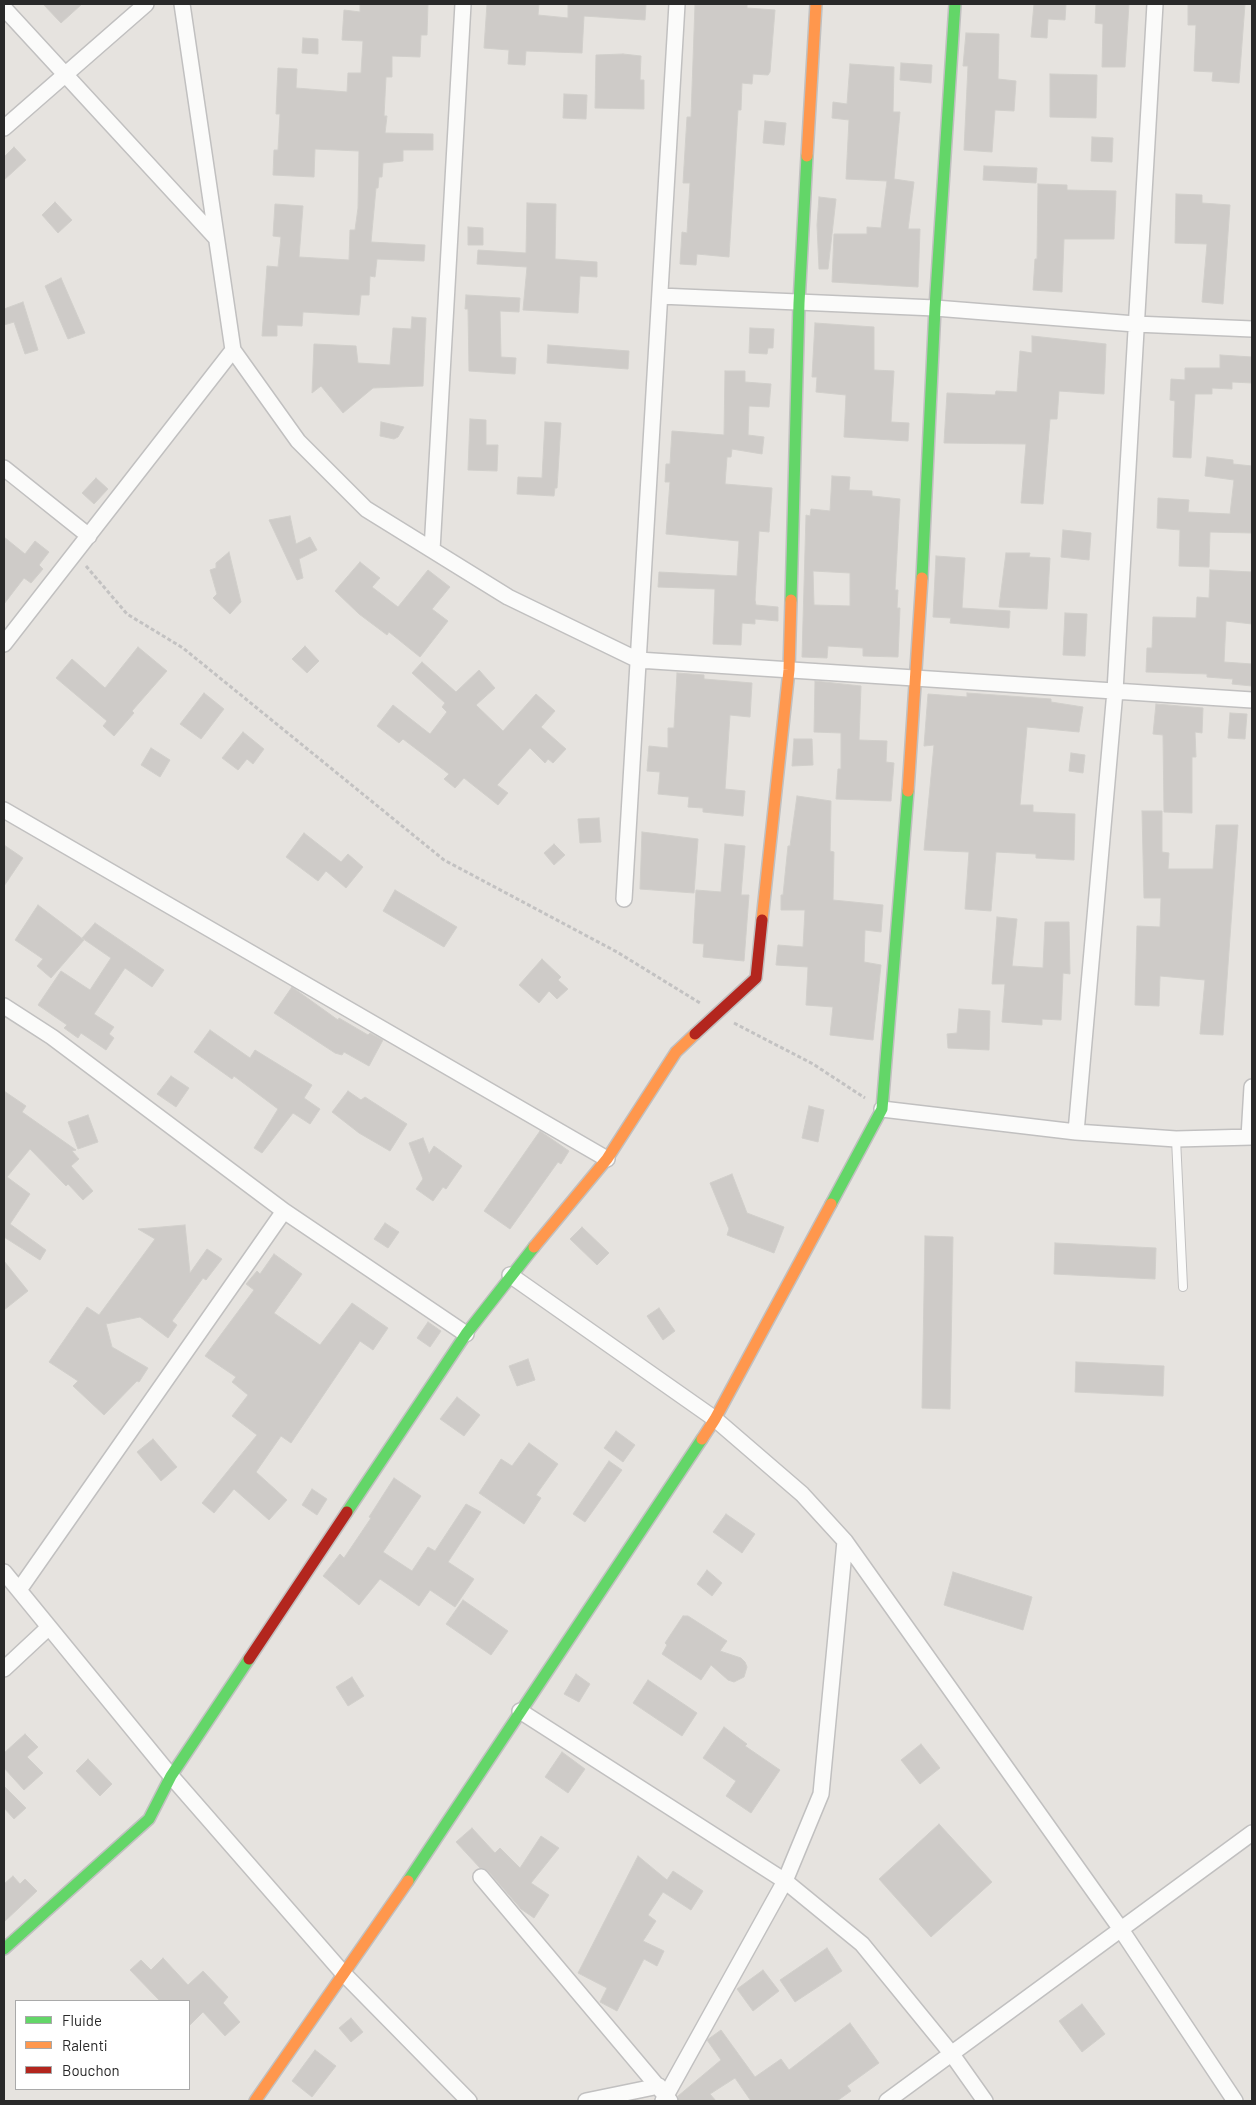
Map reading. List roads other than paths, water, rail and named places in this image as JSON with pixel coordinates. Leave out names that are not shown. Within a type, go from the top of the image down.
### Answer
[{"type":"street","points":[[4,128],[146,4]]},
{"type":"street","points":[[182,4],[215,236],[234,350],[298,441],[366,509],[508,598],[638,660],[1252,700]]},
{"type":"street","points":[[432,550],[463,4]]},
{"type":"street","points":[[624,899],[677,4]]},
{"type":"street","points":[[4,1949],[149,1819],[171,1776],[466,1334],[510,1275],[607,1159],[676,1052],[756,978],[789,670],[799,302],[816,4]]},
{"type":"street","points":[[255,2101],[343,1974],[715,1419],[882,1109],[917,679],[935,308],[955,4]]},
{"type":"street","points":[[1076,1132],[1115,691],[1155,4]]},
{"type":"street","points":[[4,8],[215,236]]},
{"type":"street","points":[[660,296],[935,308],[1136,324],[1252,329]]},
{"type":"street","points":[[4,644],[234,350]]},
{"type":"street","points":[[4,468],[89,536]]},
{"type":"street","points":[[4,810],[607,1159]]},
{"type":"street","points":[[4,1006],[52,1037],[284,1211],[466,1334]]},
{"type":"street","points":[[882,1109],[1076,1132],[1176,1139],[1251,1137],[1252,1087]]},
{"type":"street","points":[[19,1590],[284,1211]]},
{"type":"street","points":[[510,1275],[715,1419],[802,1494],[845,1541],[1120,1928],[1236,2101]]},
{"type":"street","points":[[665,2096],[785,1881],[821,1794],[845,1541]]},
{"type":"street","points":[[4,1572],[171,1776],[343,1974],[469,2101]]},
{"type":"street","points":[[4,1669],[48,1628]]},
{"type":"street","points":[[520,1711],[785,1881],[862,1944],[951,2053],[985,2101]]},
{"type":"street","points":[[887,2101],[1120,1928],[1252,1833]]},
{"type":"street","points":[[481,1877],[665,2096]]},
{"type":"street","points":[[586,2101],[665,2096]]},
{"type":"lane","points":[[1176,1139],[1184,1287]]}]
